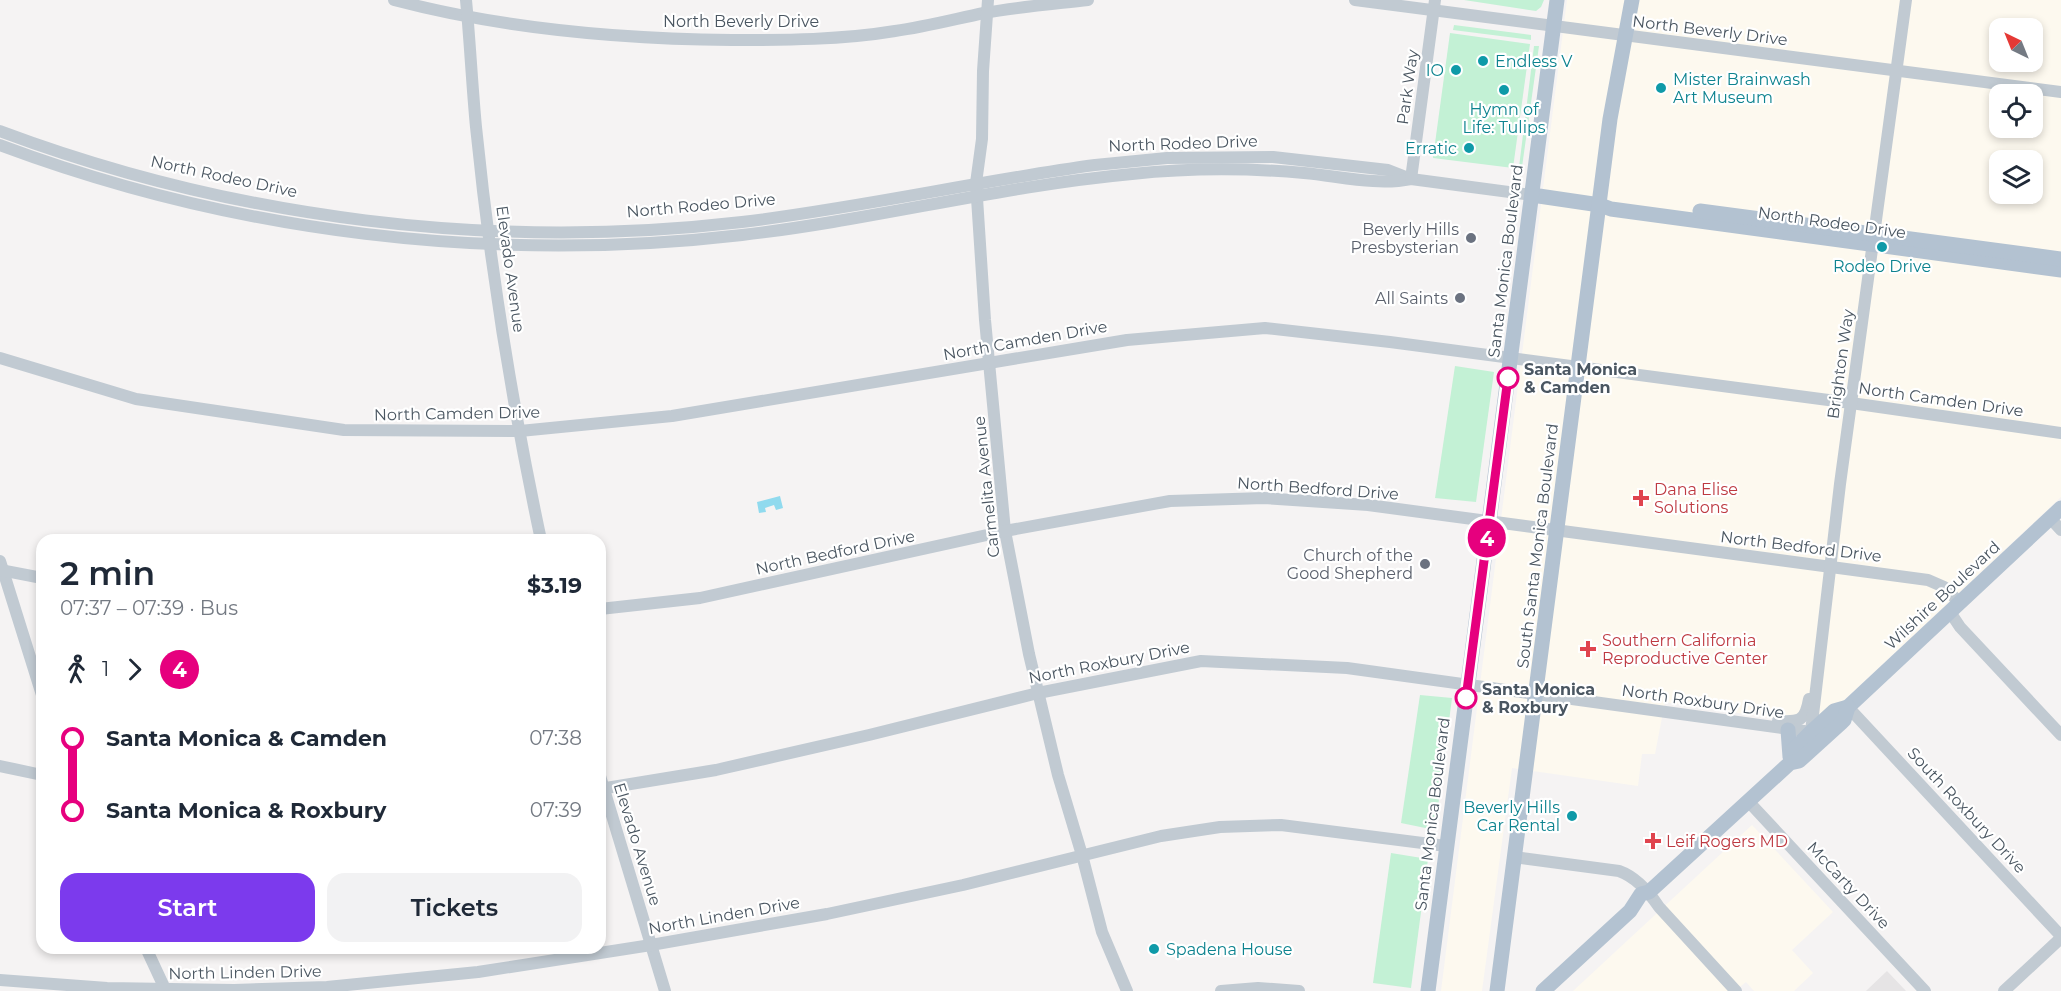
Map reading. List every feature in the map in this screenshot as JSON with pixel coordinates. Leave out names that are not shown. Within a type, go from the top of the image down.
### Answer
[{"type":"main road","name":"Santa Monica Boulevard","points":[[1428,991],[1557,0]]},
{"type":"main road","name":"South Santa Monica Boulevard","points":[[1497,991],[1613,100],[1632,0]]},
{"type":"main road","name":"North Rodeo Drive","points":[[1532,195],[1600,204],[1611,209],[2061,259]]},
{"type":"main road","name":"North Rodeo Drive","points":[[1874,240],[2061,270]]},
{"type":"main road","name":"Wilshire Boulevard","points":[[1790,763],[1793,750],[1811,732],[1834,711],[1848,707],[2056,513]]},
{"type":"main road","name":"Wilshire Boulevard","points":[[1546,990],[1630,910],[1641,894],[1649,892],[1790,763],[1799,761],[1841,723],[1848,707]]},
{"type":"main road","points":[[1788,730],[1790,763]]},
{"type":"street","name":"North Beverly Drive","points":[[394,0],[468,16],[619,36],[692,40],[826,38],[895,31],[987,6],[1088,0]]},
{"type":"street","name":"Elevado Avenue","points":[[466,0],[476,126],[488,230],[520,431],[540,534]]},
{"type":"street","name":"North Beverly Drive","points":[[1355,0],[1434,5],[1625,36],[2061,92]]},
{"type":"street","name":"Brighton Way","points":[[1811,732],[1829,567],[1906,0]]},
{"type":"street","name":"Park Way","points":[[1411,179],[1434,5]]},
{"type":"street","name":"Carmelita Avenue","points":[[987,6],[982,139],[977,190],[1005,531],[1038,693],[1058,775],[1102,932],[1127,991]]},
{"type":"street","name":"North Rodeo Drive","points":[[0,131],[119,170],[225,197],[352,219],[488,230],[577,232],[711,225],[977,190],[1167,171],[1273,170],[1385,182],[1411,179],[1532,195]]},
{"type":"street","name":"North Rodeo Drive","points":[[0,145],[145,191],[253,216],[362,233],[490,244],[577,245],[712,238],[812,225],[977,190]]},
{"type":"street","name":"North Camden Drive","points":[[0,358],[136,399],[344,430],[520,431],[672,416],[1127,340],[1265,328],[1510,358],[2061,433]]},
{"type":"street","name":"North Bedford Drive","points":[[606,608],[700,598],[1005,531],[1170,501],[1264,498],[1368,505],[1928,580],[1944,587],[1955,608],[1960,627],[2061,735]]},
{"type":"street","points":[[2056,513],[2061,530]]},
{"type":"street","points":[[1,567],[36,576]]},
{"type":"street","points":[[1,567],[36,675]]},
{"type":"street","points":[[1754,725],[1767,721],[1795,722],[1802,718],[1807,711],[1815,655],[1820,649]]},
{"type":"street","name":"North Roxbury Drive","points":[[606,788],[716,770],[1038,693],[1202,661],[1347,668],[1811,732]]},
{"type":"street","name":"South Roxbury Drive","points":[[1848,707],[2061,937]]},
{"type":"street","points":[[0,766],[36,774]]},
{"type":"street","name":"McCarty Drive","points":[[1748,801],[1925,991]]},
{"type":"street","name":"Elevado Avenue","points":[[606,802],[665,991]]},
{"type":"street","name":"North Linden Drive","points":[[606,952],[872,905],[1189,831],[1252,825],[1300,827],[1446,846]]},
{"type":"street","points":[[1515,857],[1619,871],[1629,876],[1649,892],[1659,908],[1736,991]]},
{"type":"street","points":[[2004,991],[2061,937]]},
{"type":"street","points":[[149,954],[165,991]]},
{"type":"street","name":"North Linden Drive","points":[[0,980],[76,987],[165,991],[279,989],[376,983],[477,972],[593,954]]},
{"type":"street","points":[[1221,991],[1258,988],[1299,991]]},
{"type":"shaded area","points":[[1567,0],[2061,0],[2061,497],[1844,700],[1804,723],[1665,702],[1655,754],[1642,754],[1638,786],[1512,768],[1482,991],[1441,991]]},
{"type":"shaded area","points":[[1752,825],[1833,912],[1792,950],[1813,973],[1794,991],[1754,991],[1746,982],[1735,991],[1573,991]]},
{"type":"shaded area","points":[[1887,971],[1906,991],[1866,991]]},
{"type":"green space","points":[[1464,0],[1544,0],[1536,11]]},
{"type":"green space","points":[[1454,25],[1531,35],[1531,40],[1453,30]]},
{"type":"green space","points":[[1450,33],[1530,44],[1513,168],[1433,158]]},
{"type":"green space","points":[[1534,46],[1539,46],[1522,167],[1519,167]]},
{"type":"green space","points":[[1455,366],[1494,372],[1476,502],[1435,498]]},
{"type":"green space","points":[[1420,695],[1452,698],[1435,830],[1401,823]]},
{"type":"green space","points":[[1391,853],[1428,859],[1411,988],[1373,983]]},
{"type":"water","points":[[780,496],[783,508],[776,510],[774,505],[765,508],[766,512],[759,513],[757,502]]},
{"type":"bus line","name":"4","points":[[1466,698],[1508,378]]},
{"type":"place","name":"Endless V","points":[[1483,61]]},
{"type":"place","name":"IO","points":[[1456,70]]},
{"type":"place","name":"Mister Brainwash Art Museum","points":[[1661,88]]},
{"type":"place","name":"Hymn of Life: Tulips","points":[[1504,90]]},
{"type":"place","name":"Erratic","points":[[1469,148]]},
{"type":"place","name":"Beverly Hills Presbysterian","points":[[1471,238]]},
{"type":"place","name":"Rodeo Drive","points":[[1882,247]]},
{"type":"place","name":"All Saints","points":[[1460,298]]},
{"type":"place","name":"Santa Monica & Camden","points":[[1508,378]]},
{"type":"place","name":"Dana Elise Solutions","points":[[1641,498]]},
{"type":"place","name":"Church of the Good Shepherd","points":[[1425,564]]},
{"type":"place","name":"Southern California Reproductive Center","points":[[1588,649]]},
{"type":"place","name":"Santa Monica & Roxbury","points":[[1466,698]]},
{"type":"place","name":"Beverly Hills Car Rental","points":[[1572,816]]},
{"type":"place","name":"Leif Rogers MD","points":[[1653,841]]},
{"type":"place","name":"Spadena House","points":[[1154,949]]}]
